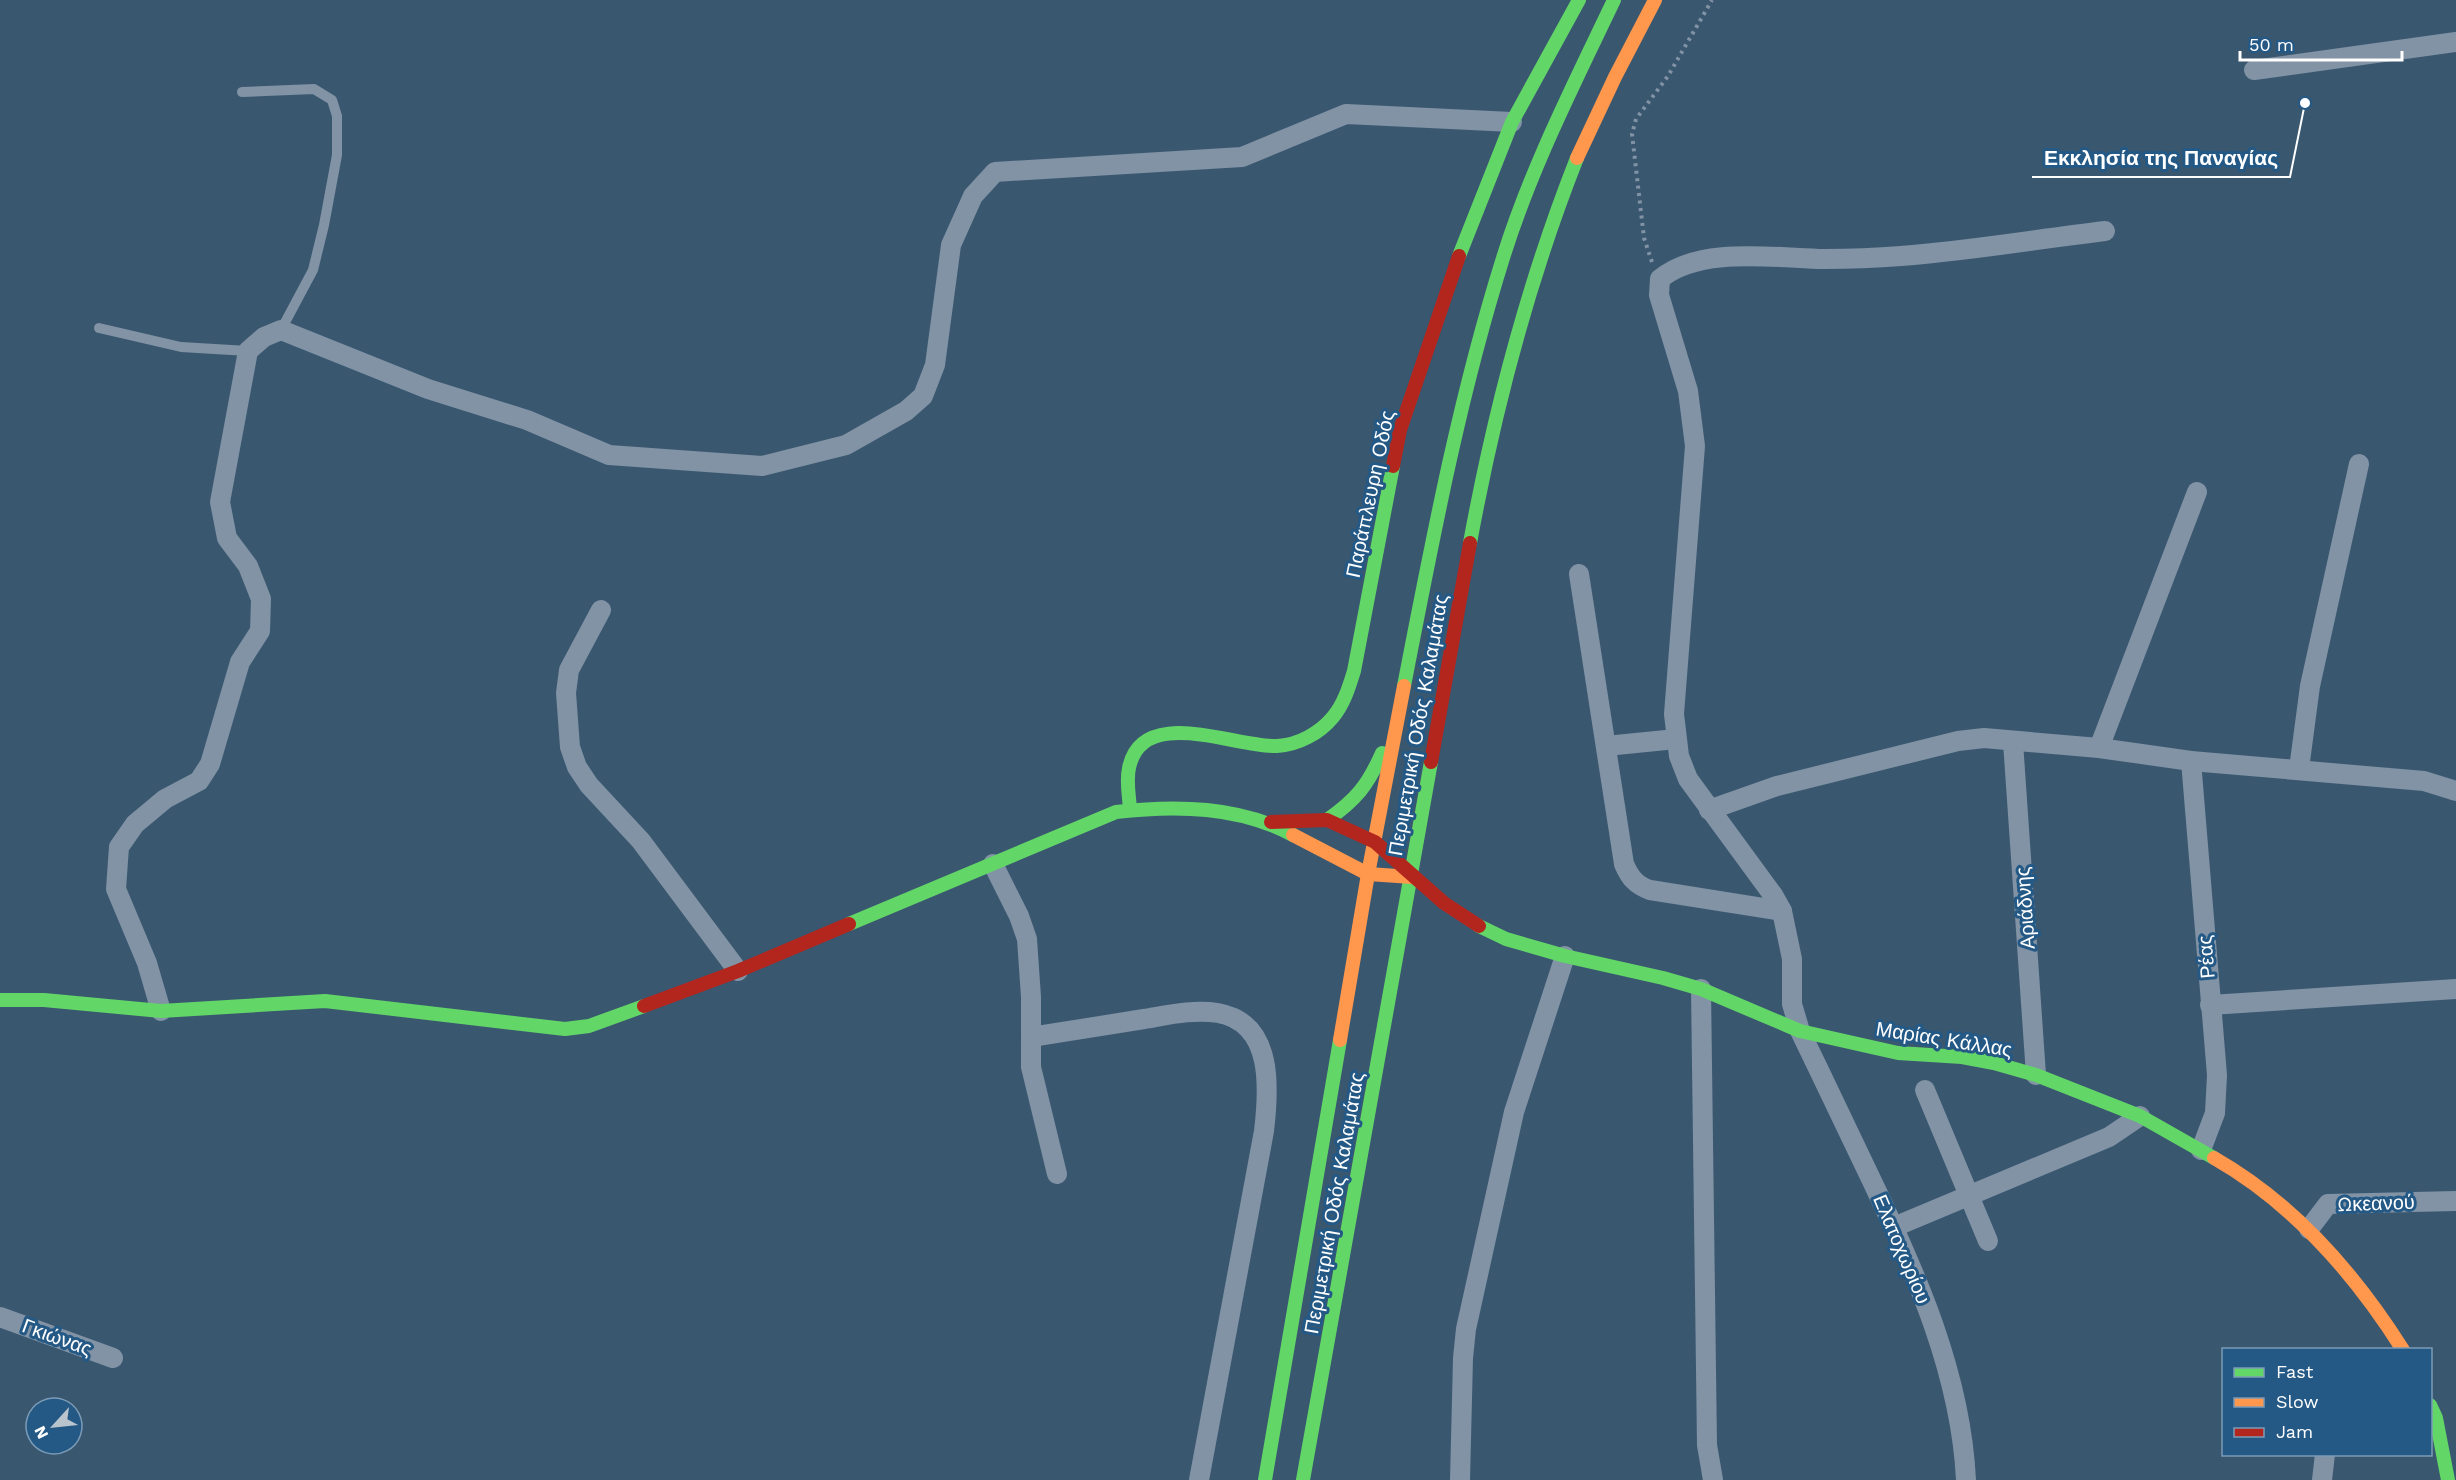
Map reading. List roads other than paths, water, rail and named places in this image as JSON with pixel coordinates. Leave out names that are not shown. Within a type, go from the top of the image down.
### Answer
[{"type":"street","name":"Παράπλευρη Οδός","points":[[1130,809],[1127,778],[1130,763],[1137,751],[1154,738],[1176,732],[1276,746],[1312,735],[1330,721],[1346,698],[1354,672],[1400,430],[1464,241],[1512,122],[1579,0]]},
{"type":"street","name":"Περιμετρική Οδός Καλαμάτας","points":[[1265,1480],[1368,874],[1433,538],[1466,387],[1503,257],[1526,192],[1550,134],[1614,0]]},
{"type":"street","name":"Περιμετρική Οδός Καλαμάτας","points":[[1304,1480],[1412,877],[1468,544],[1503,386],[1559,204],[1582,149],[1655,0]]},
{"type":"street","points":[[2254,70],[2456,42]]},
{"type":"street","points":[[161,1011],[147,963],[116,889],[119,847],[135,824],[165,799],[199,781],[210,764],[240,662],[260,631],[261,599],[248,566],[227,538],[220,502],[248,351],[264,338],[281,330],[428,389],[527,420],[609,455],[762,466],[846,445],[906,411],[923,396],[935,365],[951,244],[973,196],[995,172],[1242,157],[1276,145],[1346,114],[1512,122]]},
{"type":"street","points":[[1782,911],[1762,879],[1688,779],[1676,740],[1674,703],[1695,447],[1688,391],[1659,295],[1660,279],[1672,269],[1686,264],[1733,257],[1826,259],[1903,256],[2105,231]]},
{"type":"street","points":[[2299,769],[2310,686],[2358,464]]},
{"type":"street","points":[[2099,748],[2197,492]]},
{"type":"street","points":[[1579,574],[1624,864],[1629,876],[1638,886],[1650,890],[1782,911]]},
{"type":"street","points":[[600,610],[569,670],[566,693],[570,747],[577,767],[589,785],[641,841],[738,971]]},
{"type":"street","points":[[0,1000],[44,1000],[161,1011],[325,1001],[565,1029],[589,1026],[738,971],[1092,821],[1130,809],[1218,811],[1269,822],[1327,820],[1355,801],[1370,780],[1385,748],[1405,690]]},
{"type":"street","points":[[1709,810],[1792,782],[1958,741],[1984,738],[2099,748],[2191,761],[2424,781],[2456,791]]},
{"type":"street","points":[[1606,746],[1676,740]]},
{"type":"street","name":"Αριάδνης","points":[[2013,742],[2036,1075]]},
{"type":"street","name":"Ρέας","points":[[2191,761],[2217,1094],[2210,1130],[2201,1150]]},
{"type":"street","name":"Μαρίας Κάλλας","points":[[1327,820],[1375,842],[1444,903],[1477,925],[1506,939],[1565,956],[1701,989],[1800,1031],[1898,1053],[1994,1063],[2036,1075],[2140,1116],[2201,1150],[2275,1198],[2309,1229],[2346,1269],[2381,1315],[2402,1348]]},
{"type":"street","points":[[1269,822],[1368,874],[1412,877]]},
{"type":"street","points":[[993,864],[1019,916],[1027,939],[1030,973],[1030,1067],[1057,1174]]},
{"type":"street","name":"Ελατοχωρίου","points":[[1782,911],[1792,959],[1792,1004],[1800,1031],[1894,1227],[1941,1347],[1965,1454],[1966,1480]]},
{"type":"street","points":[[1460,1480],[1463,1358],[1466,1329],[1514,1112],[1565,956]]},
{"type":"street","points":[[1701,989],[1707,1445],[1713,1480]]},
{"type":"street","points":[[2210,1005],[2456,989]]},
{"type":"street","points":[[1031,1037],[1176,1014],[1216,1013],[1240,1021],[1248,1029],[1263,1055],[1268,1088],[1264,1131],[1199,1480]]},
{"type":"street","points":[[1925,1090],[1988,1241]]},
{"type":"street","points":[[1894,1227],[2109,1137],[2140,1116]]},
{"type":"street","name":"Ωκεανού","points":[[2309,1229],[2328,1204],[2456,1201]]},
{"type":"street","name":"Γκιώνας","points":[[0,1317],[113,1358]]},
{"type":"street","points":[[2432,1409],[2436,1418],[2448,1480]]},
{"type":"street","points":[[2322,1480],[2325,1456]]},
{"type":"lane","points":[[242,92],[314,89],[332,100],[338,116],[337,155],[313,270],[281,330]]},
{"type":"lane","points":[[99,328],[181,347],[248,351]]},
{"type":"place","name":"Εκκλησία της Παναγίας","points":[[2305,103]]}]
